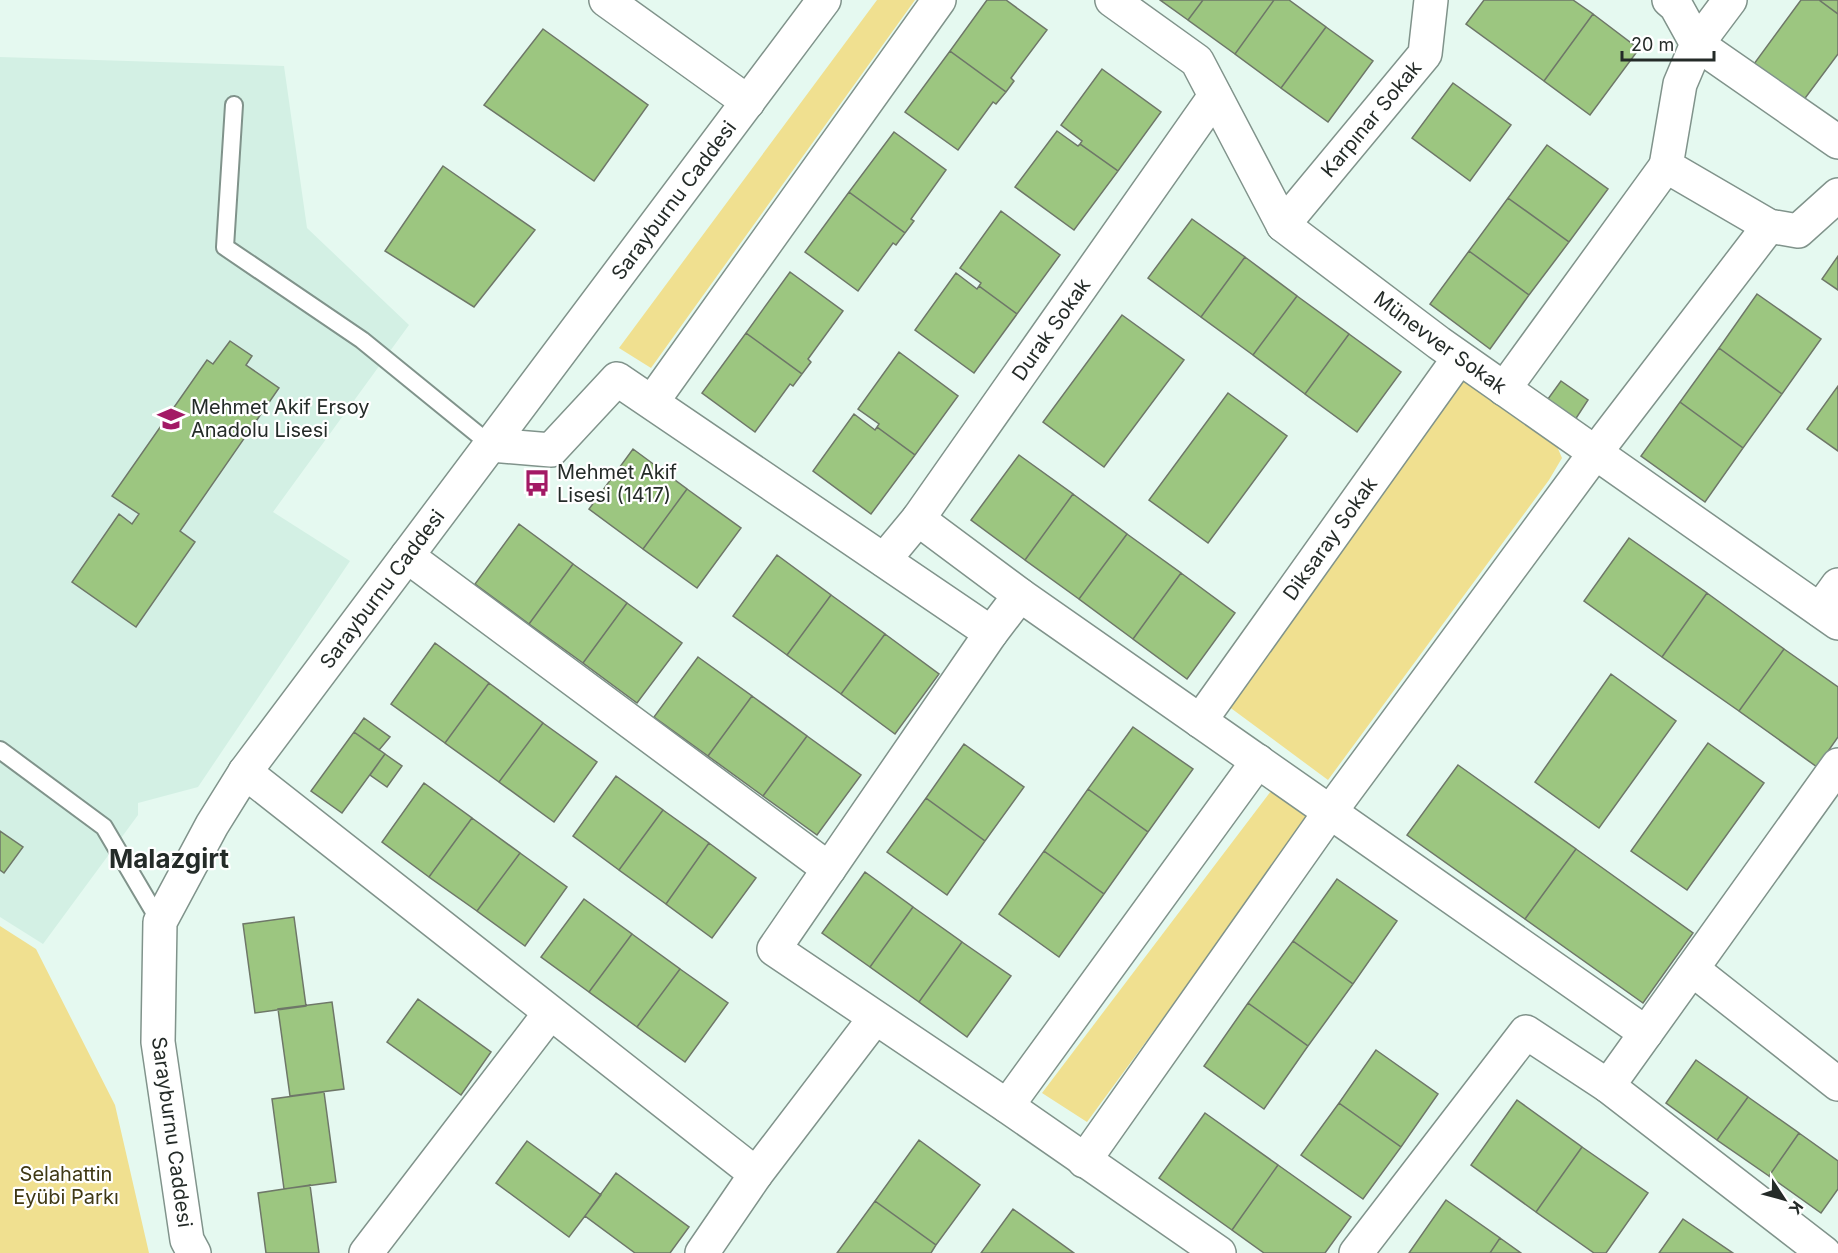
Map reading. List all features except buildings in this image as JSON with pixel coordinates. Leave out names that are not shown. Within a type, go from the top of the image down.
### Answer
[{"type":"street","points":[[606,0],[748,102]]},
{"type":"street","name":"Sarayburnu Caddesi","points":[[194,1253],[187,1240],[158,1042],[160,922],[212,825],[245,772],[824,0]]},
{"type":"street","points":[[652,402],[939,0]]},
{"type":"street","name":"Münevver Sokak","points":[[1112,0],[1197,61],[1283,225],[1460,358],[1595,453],[1832,606]]},
{"type":"street","name":"Karpınar Sokak","points":[[1283,225],[1425,54],[1431,0]]},
{"type":"street","points":[[1669,0],[1676,6],[1697,44],[1838,142]]},
{"type":"street","points":[[1504,389],[1666,166],[1680,84],[1697,44],[1730,0]]},
{"type":"street","name":"Durak Sokak","points":[[884,560],[918,519],[1215,96]]},
{"type":"street","points":[[1666,166],[1769,226],[1798,231],[1838,195]]},
{"type":"street","points":[[1084,1161],[1330,812],[1595,453],[1769,226]]},
{"type":"street","name":"Diksaray Sokak","points":[[1200,721],[1460,358]]},
{"type":"street","points":[[491,445],[551,450],[617,379],[991,633]]},
{"type":"street","points":[[918,519],[1020,595],[1646,1034]]},
{"type":"street","points":[[407,556],[829,869]]},
{"type":"street","points":[[1020,595],[991,633],[774,949],[1007,1106],[1205,1249]]},
{"type":"street","points":[[1007,1106],[1258,761]]},
{"type":"street","points":[[1608,1086],[1838,765]]},
{"type":"street","points":[[245,772],[756,1174]]},
{"type":"street","points":[[1692,969],[1838,1084]]},
{"type":"street","points":[[366,1253],[550,1013]]},
{"type":"street","points":[[702,1253],[756,1174],[875,1018]]},
{"type":"street","points":[[1360,1252],[1526,1032],[1608,1086],[1824,1253]]},
{"type":"lane","points":[[234,105],[225,246],[362,340],[491,445]]},
{"type":"lane","points":[[0,750],[104,827],[160,922]]},
{"type":"shaded area","name":"Mehmet Akif Ersoy Anadolu Lisesi","points":[[0,57],[284,66],[307,228],[409,325],[273,512],[350,561],[198,787],[138,803],[138,815],[43,944],[0,917]]},
{"type":"green space","points":[[877,0],[915,0],[651,368],[619,348]]},
{"type":"green space","points":[[1463,381],[1556,444],[1562,458],[1549,480],[1328,780],[1228,706]]},
{"type":"green space","points":[[1271,791],[1309,819],[1087,1122],[1042,1093]]},
{"type":"green space","name":"Selahattin Eyübi Parkı","points":[[0,926],[36,949],[115,1105],[149,1253],[0,1253]]},
{"type":"place","name":"Mehmet Akif Ersoy Anadolu Lisesi","points":[[171,419]]},
{"type":"place","name":"Mehmet Akif Lisesi (1417)","points":[[537,483]]},
{"type":"district","name":"Malazgirt","points":[[169,859]]}]
